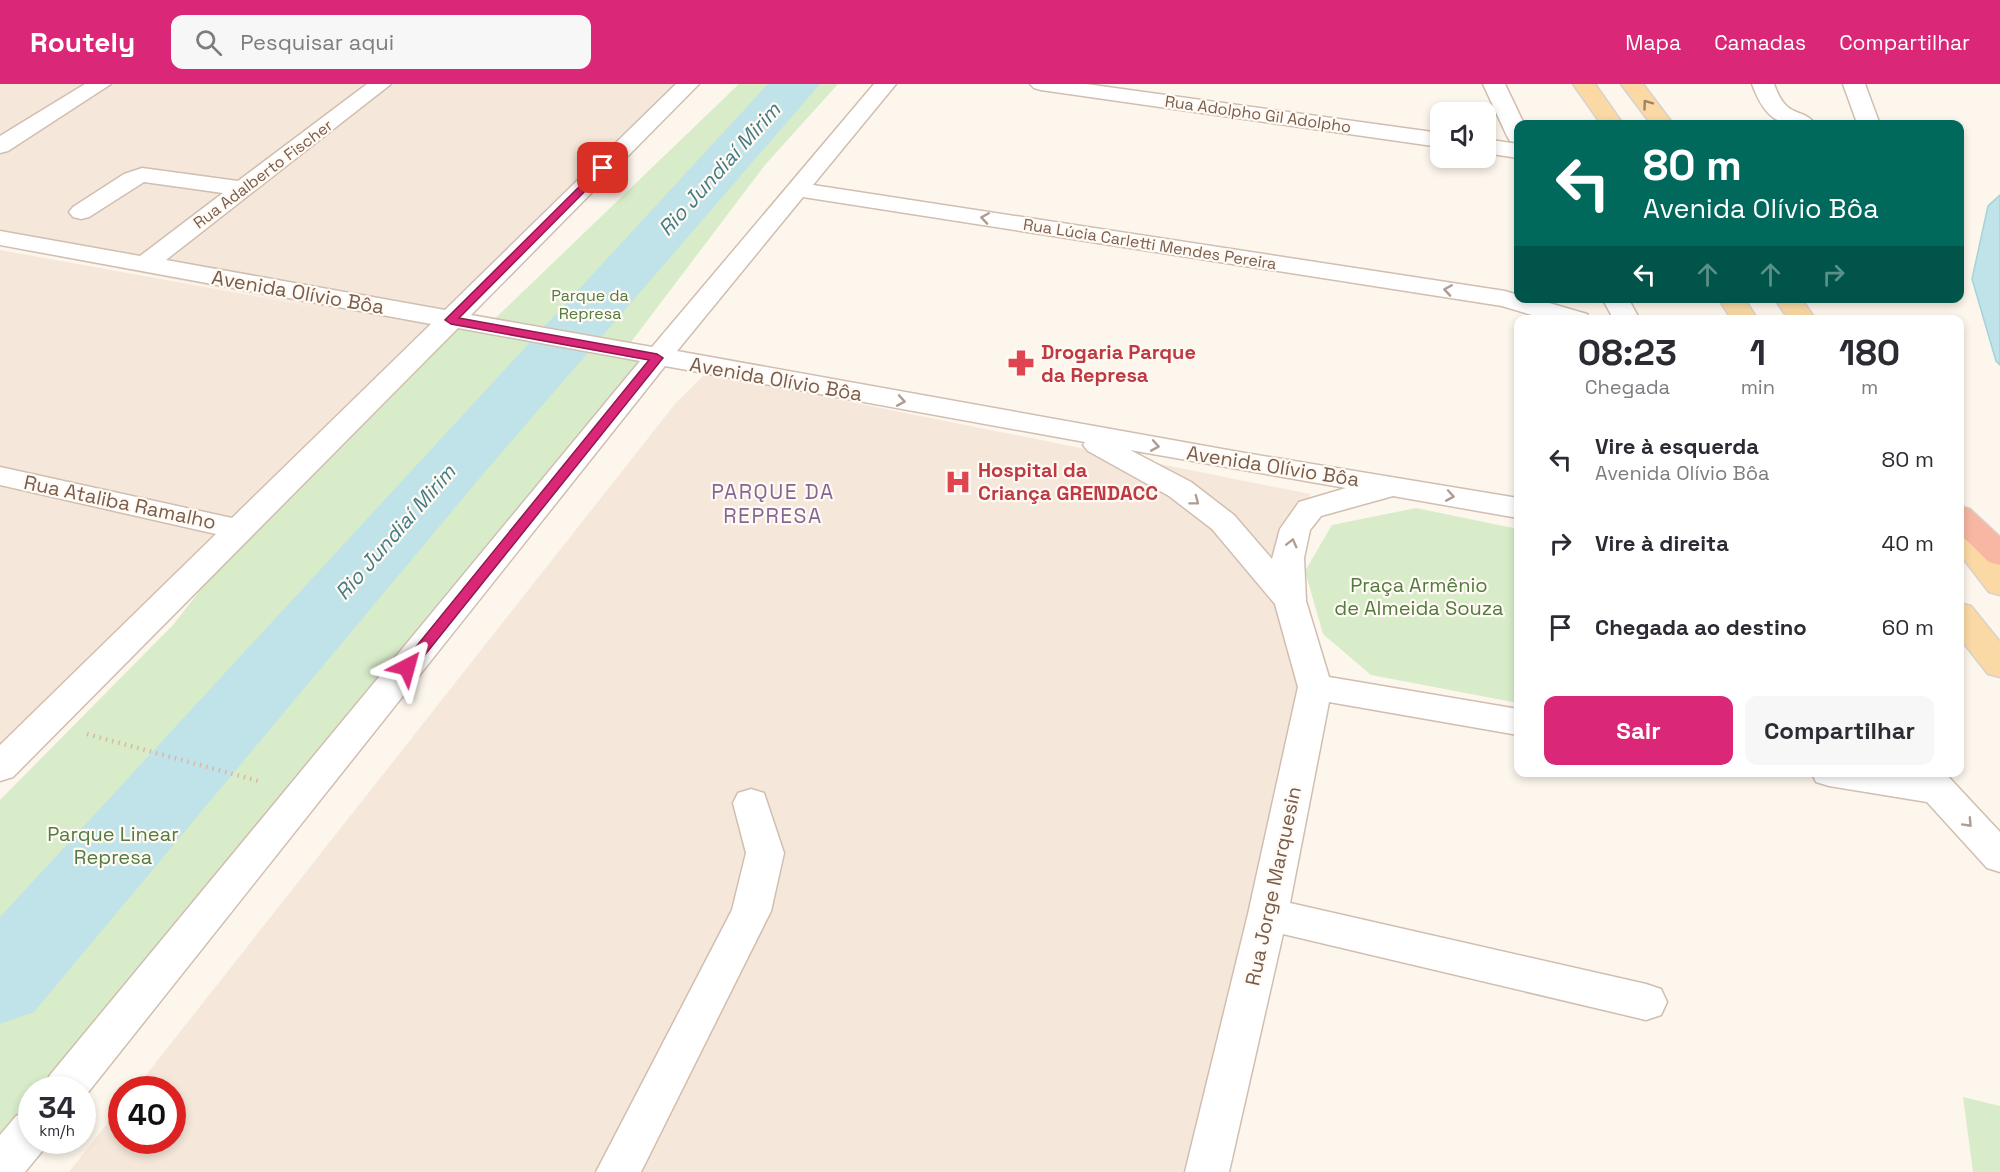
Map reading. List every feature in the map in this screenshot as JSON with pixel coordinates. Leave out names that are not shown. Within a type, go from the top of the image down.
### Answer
[{"type":"highway","points":[[1964,521],[2000,555]]},
{"type":"main road","points":[[1584,84],[1609,120]]},
{"type":"main road","points":[[1632,84],[1659,120]]},
{"type":"main road","points":[[1964,537],[2000,584]]},
{"type":"main road","points":[[1964,620],[1999,666]]},
{"type":"street","points":[[0,146],[100,84]]},
{"type":"street","name":"Rua Adalberto Fischer","points":[[145,264],[380,84]]},
{"type":"street","points":[[0,767],[688,84]]},
{"type":"street","points":[[76,1076],[657,358],[795,189],[885,84]]},
{"type":"street","name":"Rua Adolpho Gil Adolpho","points":[[1041,84],[1430,139]]},
{"type":"street","points":[[1494,84],[1514,127]]},
{"type":"street","points":[[1763,84],[1771,106],[1784,118],[1791,120]]},
{"type":"street","points":[[1854,84],[1867,120]]},
{"type":"street","points":[[1496,148],[1514,150]]},
{"type":"street","points":[[81,213],[132,179],[142,176],[244,189]]},
{"type":"street","name":"Rua Lúcia Carletti Mendes Pereira","points":[[795,189],[1512,298]]},
{"type":"street","name":"Avenida Olívio Bôa","points":[[0,238],[657,358],[1514,507]]},
{"type":"street","name":"Rua Lúcia Carletti Mendes Pereira","points":[[1527,303],[1563,315]]},
{"type":"street","name":"Rua Jorge Marquesin","points":[[1071,431],[1180,489],[1223,522],[1290,601]]},
{"type":"street","name":"Rua Ataliba Ramalho","points":[[0,476],[239,529]]},
{"type":"street","name":"Rua Jorge Marquesin","points":[[1207,1172],[1268,914],[1315,687],[1290,601],[1288,558],[1295,529],[1310,509],[1353,496],[1409,488]]},
{"type":"street","points":[[1315,687],[1514,721]]},
{"type":"street","points":[[1884,777],[1929,781],[2000,857]]},
{"type":"street","points":[[618,1172],[751,911],[765,853],[751,803]]},
{"type":"street","points":[[1268,914],[1646,1002]]},
{"type":"street","points":[[0,1169],[18,1148]]},
{"type":"path","points":[[124,745],[251,779]]},
{"type":"shaded area","points":[[0,84],[684,84],[0,761],[0,250],[339,311],[0,246]]},
{"type":"shaded area","points":[[706,373],[1310,494],[1301,579],[1325,662],[1224,1172],[69,1172],[83,1154],[96,1154],[96,1138],[108,1122],[108,1154],[186,1154],[186,1076],[145,1076],[675,404]]},
{"type":"green space","name":"Parque Linear Represa","points":[[739,84],[838,84],[765,165],[622,354],[645,358],[72,1076],[18,1076],[18,1143],[0,1166],[0,800],[173,625],[227,556],[455,325],[482,331]]},
{"type":"green space","name":"Praça Armênio de Almeida Souza","points":[[1416,508],[1514,528],[1514,702],[1371,675],[1323,634],[1305,571],[1332,525]]},
{"type":"green space","points":[[1963,1097],[2000,1106],[2000,1172],[1973,1172]]},
{"type":"water","points":[[2000,195],[2000,365],[1996,361],[1972,279],[1988,206]]},
{"type":"waterway","name":"Rio Jundiaí Mirim","points":[[0,983],[460,458],[795,84]]},
{"type":"place","name":"Drogaria Parque da Represa","points":[[1021,363]]},
{"type":"place","name":"Hospital da Criança GRENDACC","points":[[958,482]]},
{"type":"district","name":"PARQUE DA REPRESA","points":[[773,503]]},
{"type":"route","points":[[407,667],[657,358],[451,320],[603,168]]},
{"type":"park label","name":"Parque da Represa","points":[[590,304]]}]
